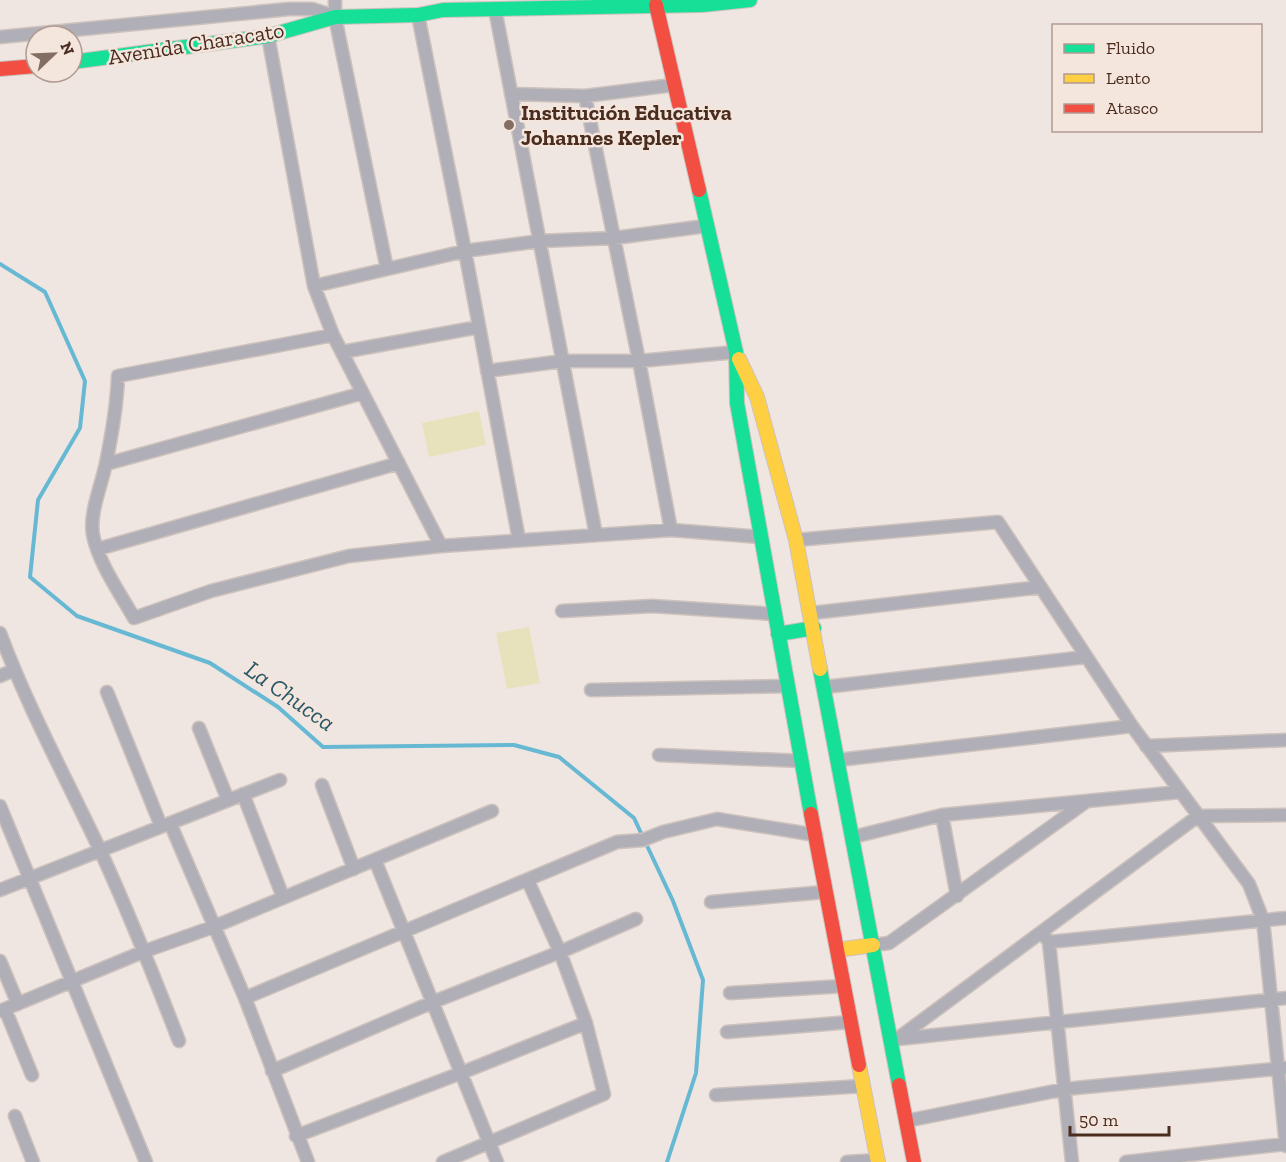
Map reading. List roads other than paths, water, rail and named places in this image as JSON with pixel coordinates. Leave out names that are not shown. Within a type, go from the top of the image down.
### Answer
[{"type":"street","points":[[335,0],[335,16],[387,269]]},
{"type":"street","name":"Avenida Characato","points":[[84,60],[268,36],[335,16],[418,15],[443,5],[495,9],[750,0]]},
{"type":"street","points":[[656,5],[736,351],[757,397],[796,540],[812,613],[873,945],[894,1040],[914,1162]]},
{"type":"street","points":[[0,37],[289,9],[312,9],[335,16]]},
{"type":"street","points":[[495,9],[596,535]]},
{"type":"street","points":[[418,15],[519,540]]},
{"type":"street","points":[[268,36],[314,285],[333,335],[441,546]]},
{"type":"street","points":[[0,69],[24,67]]},
{"type":"street","points":[[512,94],[585,96],[673,85]]},
{"type":"street","points":[[585,96],[639,361],[670,530]]},
{"type":"street","points":[[314,285],[465,251],[540,241],[614,238],[706,226]]},
{"type":"street","points":[[342,352],[479,327]]},
{"type":"street","points":[[333,335],[118,376],[117,403],[106,464],[97,496],[93,535],[101,559],[134,618],[211,591],[338,559],[441,546],[670,530],[761,537]]},
{"type":"street","points":[[487,371],[563,361],[639,361],[736,351]]},
{"type":"street","points":[[736,351],[737,403],[825,892],[878,1161],[847,1162]]},
{"type":"street","points":[[106,464],[363,393]]},
{"type":"street","points":[[98,549],[399,463]]},
{"type":"street","points":[[796,540],[998,522],[1132,726],[1249,884],[1263,920],[1271,1000],[1282,1068],[1286,1145],[1126,1162]]},
{"type":"street","points":[[812,613],[1041,587]]},
{"type":"street","points":[[562,611],[652,606],[775,614]]},
{"type":"street","points":[[778,634],[814,628]]},
{"type":"street","points":[[0,633],[14,670],[100,850],[145,951],[179,1041]]},
{"type":"street","points":[[825,687],[1086,657]]},
{"type":"street","points":[[0,676],[14,670]]},
{"type":"street","points":[[591,690],[788,686]]},
{"type":"street","points":[[107,692],[165,825],[245,998],[296,1136],[308,1162]]},
{"type":"street","points":[[838,759],[1132,726]]},
{"type":"street","points":[[199,728],[228,800]]},
{"type":"street","points":[[1146,746],[1286,740]]},
{"type":"street","points":[[659,755],[802,760]]},
{"type":"street","points":[[0,890],[280,780]]},
{"type":"street","points":[[322,784],[354,869]]},
{"type":"street","points":[[853,837],[942,815],[1180,792]]},
{"type":"street","points":[[243,794],[283,897]]},
{"type":"street","points":[[837,950],[889,943],[1088,801]]},
{"type":"street","points":[[0,806],[146,1162]]},
{"type":"street","points":[[32,1075],[3,1010],[145,951],[213,927],[492,811]]},
{"type":"street","points":[[942,815],[957,896]]},
{"type":"street","points":[[894,1040],[1046,937],[1198,816],[1286,815]]},
{"type":"street","points":[[245,998],[617,842],[643,840],[663,832],[717,819],[816,835]]},
{"type":"street","points":[[375,860],[497,1162]]},
{"type":"street","points":[[443,1162],[604,1094],[586,1023],[560,952],[528,880]]},
{"type":"street","points":[[711,902],[825,892]]},
{"type":"street","points":[[1046,937],[1286,918]]},
{"type":"street","points":[[272,1071],[636,919]]},
{"type":"street","points":[[1046,937],[1058,1022],[1072,1162]]},
{"type":"street","points":[[0,961],[18,1004]]},
{"type":"street","points":[[730,993],[844,986]]},
{"type":"street","points":[[894,1040],[1286,998]]},
{"type":"street","points":[[727,1032],[851,1022]]},
{"type":"street","points":[[296,1136],[461,1074],[586,1023]]},
{"type":"street","points":[[906,1120],[1065,1089],[1282,1068]]},
{"type":"street","points":[[716,1095],[863,1086]]},
{"type":"street","points":[[15,1116],[33,1162]]},
{"type":"waterway","name":"La Chucca","points":[[0,264],[45,292],[85,381],[80,428],[38,500],[30,577],[77,616],[210,663],[278,707],[323,747],[514,745],[559,757],[634,818],[673,901],[703,980],[696,1073],[667,1162]]},
{"type":"place","name":"Institución Educativa Johannes Kepler","points":[[509,125]]}]
